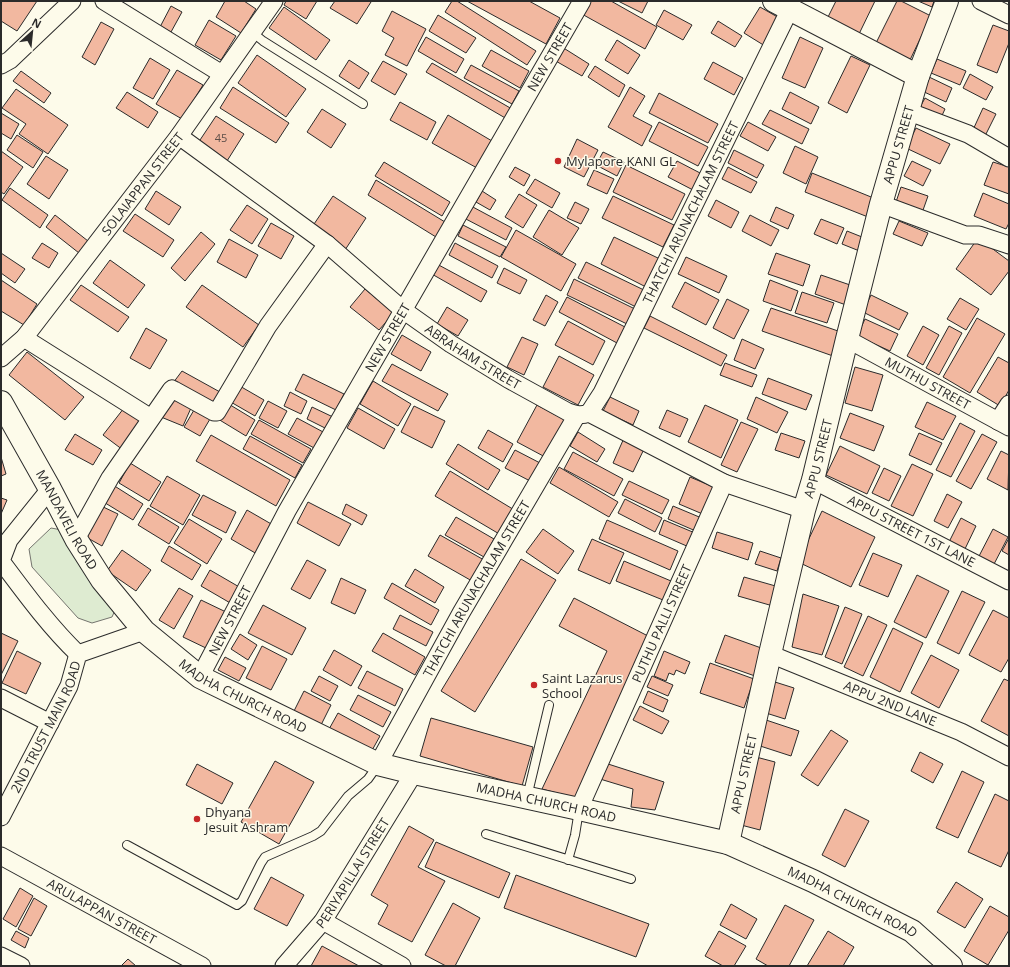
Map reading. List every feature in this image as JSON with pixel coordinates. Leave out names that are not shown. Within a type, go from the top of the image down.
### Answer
[{"type":"street","points":[[1,65],[10,60],[72,1]]},
{"type":"street","points":[[104,1],[222,74]]},
{"type":"street","name":"SOLAIAPPAN STREET","points":[[1,358],[24,338],[179,136],[274,1]]},
{"type":"street","name":"NEW STREET","points":[[200,677],[287,511],[582,1]]},
{"type":"street","name":"APPU STREET","points":[[728,843],[804,510],[814,480],[881,204],[918,76],[947,1]]},
{"type":"street","points":[[980,1],[1009,16]]},
{"type":"street","points":[[782,5],[918,76]]},
{"type":"street","name":"THATCHI ARUNACHALAM STREET","points":[[378,764],[461,613],[583,414],[602,393],[782,5]]},
{"type":"street","points":[[908,111],[968,134],[1009,158]]},
{"type":"street","name":"ABRAHAM STREET","points":[[179,136],[328,244],[403,310],[451,344],[508,379],[568,412],[583,414],[724,482],[804,510]]},
{"type":"street","points":[[881,204],[965,235],[979,235],[1009,245]]},
{"type":"street","points":[[76,539],[110,478],[172,389],[214,412],[217,412],[268,326],[328,244]]},
{"type":"street","points":[[24,338],[151,418]]},
{"type":"street","name":"MUTHU STREET","points":[[847,339],[1004,424]]},
{"type":"street","name":"MANDAVELI ROAD","points":[[1,402],[50,489],[76,539],[102,580],[144,631]]},
{"type":"street","points":[[1004,424],[1009,404]]},
{"type":"street","name":"APPU STREET 1ST LANE","points":[[814,480],[1009,581]]},
{"type":"street","name":"PUTHU PALLI STREET","points":[[579,809],[724,482]]},
{"type":"street","points":[[50,489],[9,540],[1,560],[62,638],[78,654]]},
{"type":"street","name":"MADHA CHURCH ROAD","points":[[144,631],[200,677],[378,764],[414,774],[579,809],[728,843],[814,881],[912,931],[951,966]]},
{"type":"street","name":"2ND TRUST MAIN ROAD","points":[[1,817],[6,795],[50,723],[69,686],[78,654],[144,631]]},
{"type":"street","name":"APPU 2ND LANE","points":[[770,654],[961,732],[1009,757]]},
{"type":"street","points":[[1,698],[50,723]]},
{"type":"street","name":"PERIYAPILLAI STREET","points":[[284,966],[323,921],[414,774]]},
{"type":"street","name":"ARULAPPAN STREET","points":[[1,856],[202,966]]},
{"type":"street","points":[[323,921],[402,966]]},
{"type":"street","points":[[1,956],[21,966]]},
{"type":"lane","points":[[252,32],[263,41],[363,104]]},
{"type":"lane","points":[[527,798],[549,705]]},
{"type":"lane","points":[[127,845],[237,905],[242,901],[265,857],[322,831],[348,796],[368,779],[378,764]]},
{"type":"lane","points":[[568,860],[575,835],[579,809]]},
{"type":"lane","points":[[486,834],[631,879]]},
{"type":"green space","points":[[51,528],[62,530],[116,608],[112,617],[92,623],[78,618],[32,567],[29,549]]},
{"type":"building","points":[[1,1],[37,1],[17,31],[1,21]]},
{"type":"building","points":[[225,1],[244,1],[256,9],[241,33],[216,17]]},
{"type":"building","points":[[286,1],[317,1],[306,19],[284,5]]},
{"type":"building","points":[[335,1],[371,2],[357,24],[330,8]]},
{"type":"building","points":[[452,1],[457,1],[536,51],[527,65],[445,12]]},
{"type":"building","points":[[467,1],[529,1],[560,18],[546,44]]},
{"type":"building","points":[[587,1],[611,1],[657,27],[645,49],[580,13]]},
{"type":"building","points":[[618,1],[648,1],[642,13]]},
{"type":"building","points":[[836,1],[875,1],[859,34],[827,19]]},
{"type":"building","points":[[897,1],[901,1],[931,16],[910,60],[876,43]]},
{"type":"building","points":[[918,1],[934,1],[932,7]]},
{"type":"building","points":[[171,6],[182,12],[171,32],[160,27]]},
{"type":"building","points":[[284,7],[330,40],[316,60],[269,28]]},
{"type":"building","points":[[760,7],[781,19],[765,46],[744,33]]},
{"type":"building","points":[[664,10],[692,25],[683,40],[656,25]]},
{"type":"building","points":[[392,11],[426,29],[407,66],[385,55],[394,38],[382,31]]},
{"type":"building","points":[[438,15],[476,38],[466,53],[429,31]]},
{"type":"building","points":[[209,20],[236,36],[221,60],[195,45]]},
{"type":"building","points":[[718,21],[742,36],[735,47],[711,33]]},
{"type":"building","points":[[101,22],[114,29],[95,65],[82,57]]},
{"type":"building","points":[[993,25],[1009,31],[1009,43],[997,73],[977,65]]},
{"type":"building","points":[[426,37],[464,59],[456,73],[418,51]]},
{"type":"building","points":[[800,37],[823,48],[805,88],[782,78]]},
{"type":"building","points":[[617,40],[640,55],[628,74],[605,60]]},
{"type":"building","points":[[562,47],[589,64],[582,76],[554,60]]},
{"type":"building","points":[[491,50],[529,71],[520,88],[482,66]]},
{"type":"building","points":[[257,55],[306,89],[286,117],[238,83]]},
{"type":"building","points":[[851,56],[870,65],[847,113],[828,103]]},
{"type":"building","points":[[150,58],[170,70],[153,99],[133,88]]},
{"type":"building","points":[[937,59],[966,71],[960,85],[931,73]]},
{"type":"building","points":[[349,60],[369,73],[359,89],[339,76]]},
{"type":"building","points":[[383,61],[407,74],[395,95],[371,81]]},
{"type":"building","points":[[713,62],[743,78],[734,95],[704,79]]},
{"type":"building","points":[[432,63],[512,109],[507,119],[426,72]]},
{"type":"building","points":[[471,65],[519,91],[512,104],[464,78]]},
{"type":"building","points":[[595,66],[625,85],[619,97],[588,77]]},
{"type":"building","points":[[177,70],[203,85],[182,119],[156,104]]},
{"type":"building","points":[[21,71],[51,93],[44,103],[13,81]]},
{"type":"building","points":[[970,74],[993,87],[986,100],[963,88]]},
{"type":"building","points":[[929,77],[952,88],[946,102],[922,91]]},
{"type":"building","points":[[233,87],[289,123],[276,143],[220,108]]},
{"type":"building","points":[[630,87],[645,96],[633,116],[652,126],[642,146],[608,127]]},
{"type":"building","points":[[16,89],[68,125],[48,154],[19,134],[26,124],[2,108]]},
{"type":"building","points":[[127,92],[158,112],[148,128],[116,108]]},
{"type":"building","points":[[790,92],[819,107],[811,124],[782,109]]},
{"type":"building","points":[[659,93],[718,124],[708,143],[649,113]]},
{"type":"building","points":[[925,98],[945,109],[939,122],[918,111]]},
{"type":"building","points":[[400,102],[436,122],[427,140],[390,120]]},
{"type":"building","points":[[983,108],[996,114],[984,138],[972,132]]},
{"type":"building","points":[[322,109],[346,124],[331,148],[307,132]]},
{"type":"building","points":[[770,110],[809,129],[802,144],[762,124]]},
{"type":"building","points":[[1,113],[19,124],[11,139],[1,133]]},
{"type":"building","points":[[448,115],[492,141],[477,168],[432,143]]},
{"type":"building","points":[[216,116],[244,134],[227,161],[198,143]]},
{"type":"building","points":[[659,122],[708,147],[698,166],[649,141]]},
{"type":"building","points":[[748,122],[776,137],[768,151],[740,136]]},
{"type":"building","points":[[916,128],[950,144],[940,164],[906,148]]},
{"type":"building","points":[[17,135],[43,152],[33,168],[7,150]]},
{"type":"building","points":[[577,139],[598,150],[584,177],[564,167]]},
{"type":"building","points":[[795,146],[818,157],[806,184],[783,173]]},
{"type":"building","points":[[734,150],[764,165],[757,178],[728,163]]},
{"type":"building","points":[[1,151],[23,167],[4,194],[1,192]]},
{"type":"building","points":[[603,152],[624,162],[617,176],[596,165]]},
{"type":"building","points":[[46,156],[68,170],[49,199],[27,184]]},
{"type":"building","points":[[677,161],[702,174],[693,190],[668,177]]},
{"type":"building","points":[[912,161],[931,170],[923,186],[904,176]]},
{"type":"building","points":[[384,162],[450,202],[442,216],[375,176]]},
{"type":"building","points":[[993,162],[1009,167],[1009,194],[984,185]]},
{"type":"building","points":[[626,165],[685,194],[672,220],[613,192]]},
{"type":"building","points":[[515,167],[530,175],[524,186],[509,177]]},
{"type":"building","points":[[728,167],[757,182],[751,193],[722,179]]},
{"type":"building","points":[[594,170],[614,179],[607,194],[587,185]]},
{"type":"building","points":[[812,173],[876,199],[868,217],[805,192]]},
{"type":"building","points":[[535,179],[560,193],[552,208],[526,193]]},
{"type":"building","points":[[376,180],[445,222],[436,237],[368,195]]},
{"type":"building","points":[[901,187],[928,196],[922,213],[895,205]]},
{"type":"building","points":[[10,188],[48,215],[40,228],[2,200]]},
{"type":"building","points":[[156,191],[181,207],[169,225],[145,209]]},
{"type":"building","points":[[482,191],[496,200],[490,210],[476,202]]},
{"type":"building","points":[[983,193],[1009,204],[1009,223],[1006,229],[974,216]]},
{"type":"building","points":[[519,194],[537,205],[523,228],[505,217]]},
{"type":"building","points":[[333,196],[366,218],[345,250],[312,227]]},
{"type":"building","points":[[613,196],[674,225],[663,247],[602,218]]},
{"type":"building","points":[[716,200],[739,212],[731,228],[708,216]]},
{"type":"building","points":[[575,202],[589,209],[581,224],[567,218]]},
{"type":"building","points":[[247,205],[268,219],[252,244],[230,230]]},
{"type":"building","points":[[471,206],[512,228],[506,240],[464,218]]},
{"type":"building","points":[[776,207],[794,215],[788,229],[770,221]]},
{"type":"building","points":[[549,210],[579,228],[562,255],[533,237]]},
{"type":"building","points":[[135,214],[174,240],[163,257],[123,231]]},
{"type":"building","points":[[55,215],[88,241],[79,253],[46,227]]},
{"type":"building","points":[[750,215],[779,230],[771,246],[742,231]]},
{"type":"building","points":[[821,219],[844,228],[837,244],[814,234]]},
{"type":"building","points":[[899,221],[928,233],[922,246],[893,234]]},
{"type":"building","points":[[271,223],[294,236],[281,259],[258,246]]},
{"type":"building","points":[[463,225],[506,247],[500,257],[458,236]]},
{"type":"building","points":[[516,230],[576,264],[561,291],[501,257]]},
{"type":"building","points":[[847,231],[867,239],[862,252],[842,244]]},
{"type":"building","points":[[201,232],[215,244],[185,281],[171,268]]},
{"type":"building","points":[[614,237],[660,259],[646,287],[601,264]]},
{"type":"building","points":[[978,238],[1009,261],[1009,271],[991,295],[956,269]]},
{"type":"building","points":[[229,239],[258,255],[246,278],[217,262]]},
{"type":"building","points":[[42,243],[58,253],[49,268],[32,258]]},
{"type":"building","points":[[455,243],[498,266],[492,278],[449,255]]},
{"type":"building","points":[[1,253],[25,269],[15,283],[1,273]]},
{"type":"building","points":[[776,253],[810,265],[803,286],[768,274]]},
{"type":"building","points":[[686,257],[727,276],[719,293],[678,274]]},
{"type":"building","points":[[110,260],[145,285],[128,308],[93,283]]},
{"type":"building","points":[[586,262],[646,291],[638,308],[578,278]]},
{"type":"building","points":[[435,263],[487,291],[481,302],[430,273]]},
{"type":"building","points":[[504,268],[527,280],[520,294],[497,283]]},
{"type":"building","points":[[821,275],[856,287],[849,306],[815,294]]},
{"type":"building","points":[[574,279],[635,309],[627,324],[567,295]]},
{"type":"building","points":[[1,280],[37,304],[24,325],[1,311]]},
{"type":"building","points":[[770,280],[798,291],[791,311],[763,301]]},
{"type":"building","points":[[685,282],[719,300],[706,325],[672,307]]},
{"type":"building","points":[[81,285],[129,317],[118,332],[70,300]]},
{"type":"building","points":[[202,285],[259,325],[243,347],[186,307]]},
{"type":"building","points":[[365,289],[394,313],[379,330],[350,307]]},
{"type":"building","points":[[802,292],[834,303],[827,323],[795,313]]},
{"type":"building","points":[[546,295],[558,302],[545,326],[533,320]]},
{"type":"building","points":[[871,295],[908,313],[899,330],[863,312]]},
{"type":"building","points":[[567,297],[625,327],[617,343],[559,312]]},
{"type":"building","points":[[960,298],[979,309],[966,330],[947,319]]},
{"type":"building","points":[[727,299],[749,310],[734,339],[713,328]]},
{"type":"building","points":[[447,307],[468,320],[458,336],[437,324]]},
{"type":"building","points":[[771,308],[841,332],[833,356],[762,331]]},
{"type":"building","points":[[650,316],[727,355],[721,366],[644,328]]},
{"type":"building","points":[[977,318],[1005,334],[970,393],[943,377]]},
{"type":"building","points":[[865,319],[898,334],[890,351],[857,336]]},
{"type":"building","points":[[568,321],[605,341],[593,365],[555,345]]},
{"type":"building","points":[[923,326],[939,335],[923,365],[907,356]]},
{"type":"building","points":[[949,326],[962,333],[939,375],[926,368]]},
{"type":"building","points":[[146,328],[167,340],[150,369],[130,358]]},
{"type":"building","points":[[402,335],[431,352],[421,371],[391,354]]},
{"type":"building","points":[[522,337],[538,344],[524,375],[507,367]]},
{"type":"building","points":[[742,339],[764,349],[755,369],[734,360]]},
{"type":"building","points":[[27,352],[84,397],[65,420],[9,375]]},
{"type":"building","points":[[559,356],[594,375],[578,405],[543,387]]},
{"type":"building","points":[[998,357],[1009,363],[1009,390],[1000,406],[977,392]]},
{"type":"building","points":[[725,363],[757,375],[752,387],[720,375]]},
{"type":"building","points":[[392,364],[448,394],[438,411],[382,381]]},
{"type":"building","points":[[855,367],[883,375],[872,411],[845,403]]},
{"type":"building","points":[[182,371],[220,392],[211,406],[173,383]]},
{"type":"building","points":[[303,374],[344,394],[336,410],[295,390]]},
{"type":"building","points":[[768,378],[812,395],[806,410],[762,394]]},
{"type":"building","points":[[373,381],[411,404],[398,426],[360,404]]},
{"type":"building","points":[[238,385],[264,400],[255,416],[229,401]]},
{"type":"building","points":[[290,392],[307,401],[301,414],[284,406]]},
{"type":"building","points":[[610,397],[639,411],[633,425],[603,411]]},
{"type":"building","points":[[756,397],[788,412],[777,433],[747,419]]},
{"type":"building","points":[[170,398],[191,408],[183,426],[161,417]]},
{"type":"building","points":[[268,401],[287,411],[278,428],[259,418]]},
{"type":"building","points":[[927,402],[956,416],[943,440],[915,427]]},
{"type":"building","points":[[227,403],[255,420],[246,436],[218,419]]},
{"type":"building","points":[[537,405],[567,421],[547,458],[517,442]]},
{"type":"building","points":[[705,405],[738,420],[721,458],[688,442]]},
{"type":"building","points":[[414,406],[445,421],[432,448],[401,432]]},
{"type":"building","points":[[312,407],[333,417],[327,429],[307,419]]},
{"type":"building","points":[[124,408],[143,422],[123,450],[103,435]]},
{"type":"building","points":[[358,408],[395,429],[384,449],[347,428]]},
{"type":"building","points":[[194,410],[210,419],[200,436],[184,427]]},
{"type":"building","points":[[667,410],[688,419],[680,437],[659,428]]},
{"type":"building","points":[[850,413],[884,426],[874,451],[840,438]]},
{"type":"building","points":[[297,418],[325,433],[316,449],[288,434]]},
{"type":"building","points":[[259,420],[311,449],[303,463],[251,434]]},
{"type":"building","points":[[741,422],[758,429],[737,472],[721,465]]},
{"type":"building","points":[[960,423],[975,431],[951,477],[936,470]]},
{"type":"building","points":[[488,430],[513,444],[503,462],[478,448]]},
{"type":"building","points":[[578,432],[605,449],[597,462],[570,446]]},
{"type":"building","points":[[781,433],[805,441],[799,458],[775,450]]},
{"type":"building","points":[[919,433],[942,443],[931,465],[909,455]]},
{"type":"building","points":[[75,434],[102,450],[93,465],[65,450]]},
{"type":"building","points":[[982,434],[997,442],[971,489],[956,481]]},
{"type":"building","points":[[211,435],[290,480],[276,506],[196,461]]},
{"type":"building","points":[[250,436],[302,465],[295,478],[243,449]]},
{"type":"building","points":[[624,438],[645,447],[633,472],[613,463]]},
{"type":"building","points":[[458,444],[500,470],[488,490],[446,464]]},
{"type":"building","points":[[840,446],[880,466],[867,494],[826,475]]},
{"type":"building","points":[[515,450],[542,464],[532,482],[505,468]]},
{"type":"building","points":[[1001,451],[1009,455],[1008,490],[987,479]]},
{"type":"building","points":[[573,452],[623,479],[614,496],[564,469]]},
{"type":"building","points":[[1,457],[6,474],[1,476]]},
{"type":"building","points":[[130,463],[161,482],[149,501],[119,483]]},
{"type":"building","points":[[912,464],[933,474],[913,516],[891,506]]},
{"type":"building","points":[[559,467],[618,502],[609,517],[550,483]]},
{"type":"building","points":[[884,468],[901,476],[889,501],[872,493]]},
{"type":"building","points":[[450,471],[516,511],[501,535],[435,496]]},
{"type":"building","points":[[167,476],[200,495],[183,525],[150,506]]},
{"type":"building","points":[[690,477],[716,488],[705,515],[679,504]]},
{"type":"building","points":[[629,481],[669,500],[662,514],[622,495]]},
{"type":"building","points":[[113,485],[143,504],[133,520],[102,501]]},
{"type":"building","points":[[947,494],[962,502],[948,528],[934,521]]},
{"type":"building","points":[[203,495],[236,512],[226,533],[192,515]]},
{"type":"building","points":[[1,498],[7,500],[1,514]]},
{"type":"building","points":[[625,499],[662,518],[655,532],[618,513]]},
{"type":"building","points":[[308,502],[351,524],[339,546],[297,523]]},
{"type":"building","points":[[346,504],[367,515],[362,525],[342,514]]},
{"type":"building","points":[[99,505],[118,514],[102,546],[84,536]]},
{"type":"building","points":[[673,506],[704,519],[698,532],[668,519]]},
{"type":"building","points":[[148,508],[179,527],[169,544],[138,525]]},
{"type":"building","points":[[247,510],[273,525],[257,554],[231,539]]},
{"type":"building","points":[[822,511],[875,537],[851,587],[798,562]]},
{"type":"building","points":[[456,517],[494,539],[484,557],[445,535]]},
{"type":"building","points":[[961,518],[976,526],[964,551],[948,544]]},
{"type":"building","points":[[189,519],[222,539],[207,564],[174,543]]},
{"type":"building","points":[[607,520],[678,551],[670,570],[599,539]]},
{"type":"building","points":[[664,520],[695,533],[689,547],[659,534]]},
{"type":"building","points":[[543,529],[574,551],[558,574],[526,552]]},
{"type":"building","points":[[993,529],[1008,537],[992,568],[977,560]]},
{"type":"building","points":[[717,532],[753,543],[748,560],[712,548]]},
{"type":"building","points":[[440,535],[484,560],[472,581],[428,556]]},
{"type":"building","points":[[1009,538],[1009,555],[1002,551]]},
{"type":"building","points":[[592,539],[624,553],[610,584],[578,570]]},
{"type":"building","points":[[169,546],[201,565],[192,580],[161,561]]},
{"type":"building","points":[[122,550],[151,570],[136,591],[107,571]]},
{"type":"building","points":[[760,551],[781,558],[777,571],[755,564]]},
{"type":"building","points":[[873,553],[902,565],[888,597],[859,585]]},
{"type":"building","points":[[521,559],[556,580],[475,712],[441,691]]},
{"type":"building","points":[[307,560],[326,570],[310,599],[291,589]]},
{"type":"building","points":[[624,561],[671,581],[663,600],[616,581]]},
{"type":"building","points":[[415,569],[444,587],[435,603],[405,586]]},
{"type":"building","points":[[210,570],[241,588],[232,604],[201,586]]},
{"type":"building","points":[[917,575],[949,591],[926,638],[894,622]]},
{"type":"building","points":[[744,577],[779,587],[773,606],[738,596]]},
{"type":"building","points":[[341,578],[366,590],[355,614],[331,603]]},
{"type":"building","points":[[392,583],[439,610],[431,625],[384,598]]},
{"type":"building","points":[[179,588],[193,596],[174,629],[159,620]]},
{"type":"building","points":[[962,591],[985,602],[959,654],[937,643]]},
{"type":"building","points":[[803,594],[839,606],[822,655],[792,647]]},
{"type":"building","points":[[574,598],[648,636],[579,799],[542,789],[607,651],[559,626]]},
{"type":"building","points":[[201,600],[226,612],[208,649],[183,637]]},
{"type":"building","points":[[263,605],[306,628],[292,655],[248,633]]},
{"type":"building","points":[[845,607],[862,614],[842,664],[825,657]]},
{"type":"building","points":[[993,610],[1009,618],[1009,658],[1001,672],[969,655]]},
{"type":"building","points":[[400,615],[433,632],[426,646],[393,629]]},
{"type":"building","points":[[868,616],[887,625],[863,676],[844,667]]},
{"type":"building","points":[[893,628],[923,643],[900,692],[870,677]]},
{"type":"building","points":[[1,633],[18,641],[1,675]]},
{"type":"building","points":[[383,633],[425,657],[415,675],[372,651]]},
{"type":"building","points":[[240,634],[257,645],[248,660],[231,649]]},
{"type":"building","points":[[725,635],[764,649],[755,676],[715,662]]},
{"type":"building","points":[[262,646],[287,659],[271,690],[246,678]]},
{"type":"building","points":[[334,650],[362,666],[351,686],[323,670]]},
{"type":"building","points":[[17,651],[41,663],[26,694],[2,683]]},
{"type":"building","points":[[664,651],[690,662],[685,674],[676,670],[674,675],[669,673],[666,681],[654,676]]},
{"type":"building","points":[[931,655],[959,670],[939,708],[911,693]]},
{"type":"building","points":[[225,657],[246,668],[239,681],[218,670]]},
{"type":"building","points":[[710,663],[754,679],[744,708],[700,693]]},
{"type":"building","points":[[367,671],[403,689],[395,706],[358,688]]},
{"type":"building","points":[[319,676],[338,686],[330,701],[311,691]]},
{"type":"building","points":[[652,676],[673,685],[668,696],[647,687]]},
{"type":"building","points":[[1004,679],[1009,681],[1009,736],[981,721]]},
{"type":"building","points":[[775,682],[794,688],[785,719],[766,713]]},
{"type":"building","points":[[304,691],[331,705],[319,729],[292,715]]},
{"type":"building","points":[[648,691],[668,700],[663,712],[643,703]]},
{"type":"building","points":[[358,695],[391,712],[383,727],[350,710]]},
{"type":"building","points":[[640,706],[669,721],[662,734],[633,720]]},
{"type":"building","points":[[338,713],[380,736],[370,754],[328,731]]},
{"type":"building","points":[[431,718],[533,747],[522,786],[420,756]]},
{"type":"building","points":[[763,719],[799,731],[791,756],[754,744]]},
{"type":"building","points":[[831,730],[848,741],[818,786],[801,775]]},
{"type":"building","points":[[920,752],[943,764],[933,783],[911,771]]},
{"type":"building","points":[[756,757],[775,762],[760,830],[741,825]]},
{"type":"building","points":[[275,761],[314,782],[279,844],[241,822]]},
{"type":"building","points":[[605,763],[664,782],[655,810],[631,807],[633,789],[600,779]]},
{"type":"building","points":[[197,764],[233,783],[222,804],[186,785]]},
{"type":"building","points":[[962,771],[984,782],[958,838],[936,828]]},
{"type":"building","points":[[995,794],[1009,801],[1009,850],[1001,867],[968,852]]},
{"type":"building","points":[[845,809],[869,821],[845,867],[822,855]]},
{"type":"building","points":[[409,826],[434,840],[418,867],[445,881],[412,942],[378,924],[388,905],[371,895]]},
{"type":"building","points":[[436,842],[510,873],[499,898],[425,867]]},
{"type":"building","points":[[516,875],[649,924],[636,957],[504,908]]},
{"type":"building","points":[[271,877],[304,895],[287,926],[254,909]]},
{"type":"building","points":[[956,882],[983,899],[965,928],[937,912]]},
{"type":"building","points":[[20,888],[33,896],[16,927],[3,919]]},
{"type":"building","points":[[34,898],[47,906],[31,936],[18,929]]},
{"type":"building","points":[[453,903],[480,918],[455,966],[446,966],[425,955]]},
{"type":"building","points":[[731,904],[757,919],[746,939],[720,925]]},
{"type":"building","points":[[785,905],[814,920],[789,966],[768,966],[756,959]]},
{"type":"building","points":[[990,906],[1009,917],[1009,930],[988,965],[964,951]]},
{"type":"building","points":[[16,931],[29,938],[25,948],[11,940]]},
{"type":"building","points":[[719,931],[746,946],[734,966],[723,966],[705,956]]},
{"type":"building","points":[[828,931],[854,947],[843,966],[807,966]]},
{"type":"building","points":[[322,946],[359,966],[311,966]]},
{"type":"building","points":[[128,959],[136,966],[121,966]]},
{"type":"place","name":"Mylapore KANI GL","points":[[558,161]]},
{"type":"place","name":"Saint Lazarus School","points":[[534,685]]},
{"type":"place","name":"Dhyana Jesuit Ashram","points":[[197,819]]}]
